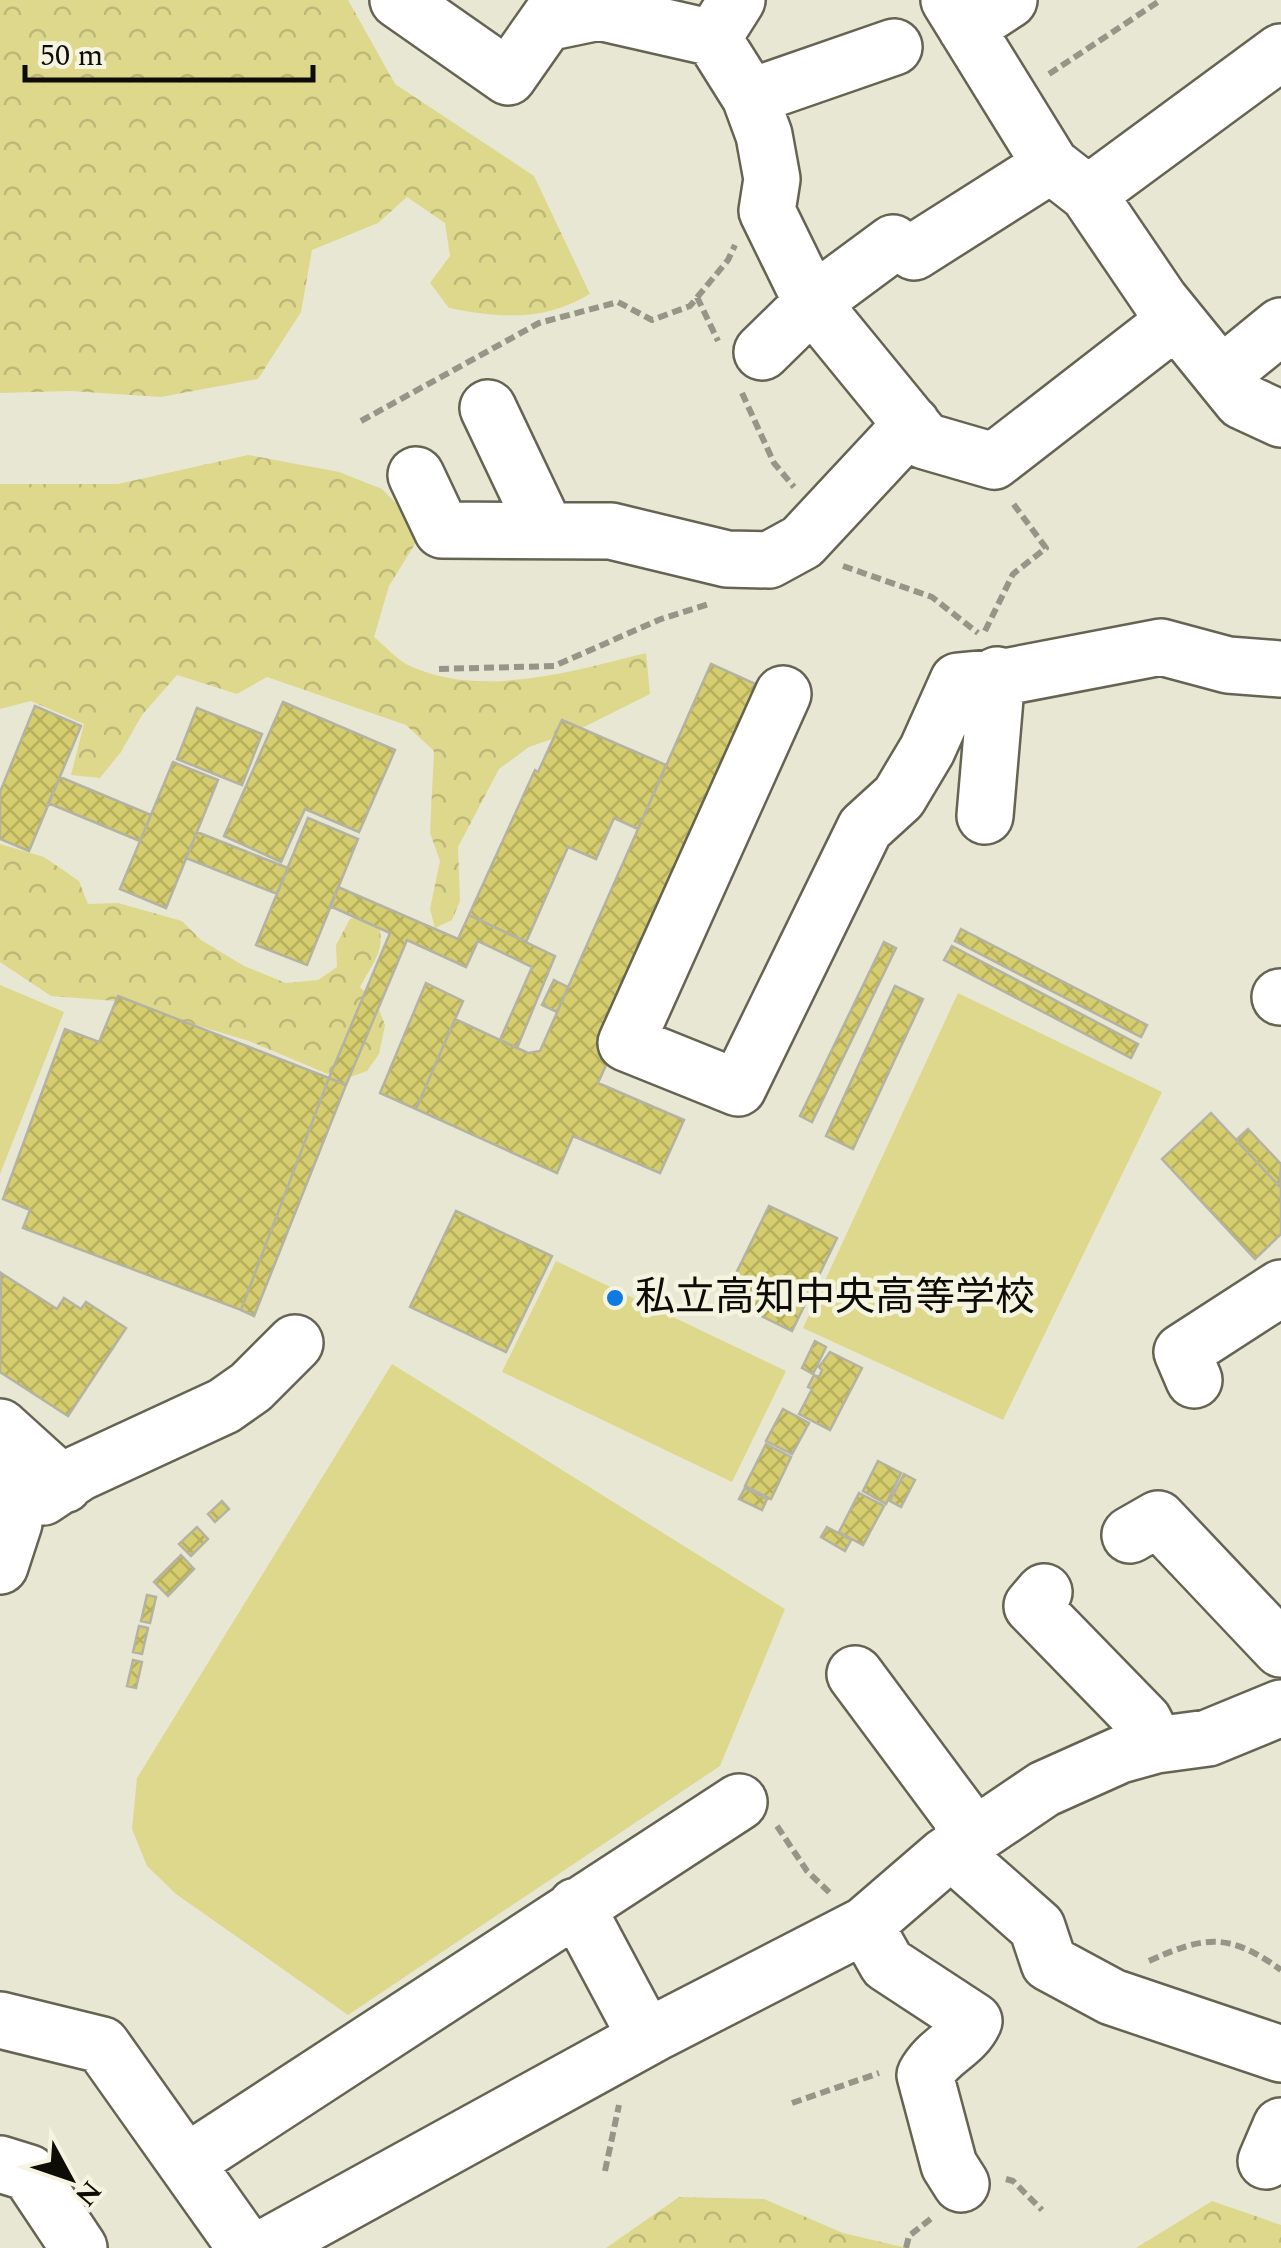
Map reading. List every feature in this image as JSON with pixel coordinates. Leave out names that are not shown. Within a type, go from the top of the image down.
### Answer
[{"type":"street","points":[[398,0],[508,76],[554,11],[725,19],[764,135],[772,179],[767,211],[812,303],[925,441],[994,461],[1176,320]]},
{"type":"street","points":[[975,9],[1011,101],[1242,401],[1281,419]]},
{"type":"street","points":[[750,97],[894,47]]},
{"type":"street","points":[[762,352],[812,303],[904,248],[1070,180],[1281,52]]},
{"type":"street","points":[[1221,375],[1281,326]]},
{"type":"street","points":[[488,408],[546,530]]},
{"type":"street","points":[[416,475],[442,530],[611,531],[726,559],[769,560],[802,542],[912,424]]},
{"type":"street","points":[[783,694],[626,1043],[738,1088],[865,828],[900,797],[927,750],[958,681],[1010,676],[1161,647],[1228,666],[1281,669],[1264,642],[1185,626],[1146,625]]},
{"type":"street","points":[[986,816],[997,675]]},
{"type":"street","points":[[1194,1380],[1182,1352],[1280,1290]]},
{"type":"street","points":[[26,1484],[79,1473],[224,1406],[251,1387],[295,1343]]},
{"type":"street","points":[[0,1427],[26,1484],[0,1566]]},
{"type":"street","points":[[1130,1536],[1158,1519],[1281,1649]]},
{"type":"street","points":[[1044,1592],[1032,1606],[1144,1721],[1156,1745]]},
{"type":"street","points":[[855,1674],[962,1818],[963,1844],[970,1867],[1037,1927],[1049,1963],[1143,1995],[1281,2054]]},
{"type":"street","points":[[264,2248],[646,2038],[865,1925],[963,1844],[1044,1789],[1120,1755],[1208,1738],[1281,1708]]},
{"type":"street","points":[[187,2162],[576,1906],[755,1808]]},
{"type":"street","points":[[576,1906],[646,2038]]},
{"type":"street","points":[[865,1925],[887,1964],[974,2021],[968,2034],[933,2060],[926,2075],[959,2155]]},
{"type":"street","points":[[0,2020],[102,2046],[246,2248]]},
{"type":"street","points":[[0,2164],[29,2173],[79,2248]]},
{"type":"path","points":[[1011,101],[1161,0]]},
{"type":"path","points":[[361,421],[538,324],[618,302],[652,320],[690,306],[728,260],[746,218],[767,211]]},
{"type":"path","points":[[839,565],[932,597],[982,636],[1013,574],[1046,548],[996,481],[994,461]]},
{"type":"path","points":[[755,1808],[807,1871],[865,1925]]},
{"type":"path","points":[[1143,1995],[1132,1972],[1183,1945],[1213,1940],[1237,1943],[1281,1970]]},
{"type":"path","points":[[792,2104],[911,2062],[933,2060]]},
{"type":"green space","points":[[0,0],[348,0],[395,84],[534,176],[590,294],[555,309],[521,315],[449,308],[430,283],[450,256],[445,223],[407,197],[378,223],[312,250],[301,312],[258,379],[161,397],[71,391],[0,393]]},
{"type":"green space","points":[[248,455],[339,472],[382,489],[423,531],[389,586],[374,637],[410,666],[438,676],[497,681],[558,674],[646,653],[650,694],[578,730],[529,747],[499,769],[458,847],[460,901],[452,920],[435,928],[430,909],[440,861],[430,833],[434,751],[406,725],[267,677],[237,694],[177,675],[142,715],[121,752],[100,778],[71,775],[84,724],[31,701],[0,709],[0,484],[118,484]]},
{"type":"green space","points":[[0,844],[44,857],[79,881],[88,904],[118,903],[182,921],[201,940],[244,966],[286,983],[318,980],[337,967],[336,945],[350,919],[373,913],[381,942],[360,987],[376,1002],[385,1025],[379,1054],[367,1071],[342,1080],[249,1041],[116,1001],[51,996],[0,962]]},
{"type":"green space","points":[[0,985],[64,1012],[0,1174]]},
{"type":"green space","points":[[958,993],[1162,1092],[1003,1420],[803,1328]]},
{"type":"green space","points":[[556,1261],[786,1371],[732,1482],[502,1372]]},
{"type":"green space","points":[[392,1364],[785,1609],[720,1766],[348,2015],[176,1894],[147,1866],[132,1829],[137,1778]]},
{"type":"green space","points":[[679,2197],[764,2199],[843,2233],[907,2248],[606,2248]]},
{"type":"green space","points":[[1212,2201],[1281,2225],[1281,2248],[1136,2248]]},
{"type":"building","points":[[711,664],[773,692],[598,1083],[684,1120],[660,1173],[573,1136],[557,1173],[416,1109],[455,1019],[528,1053],[540,1051]]},
{"type":"building","points":[[283,702],[395,750],[359,832],[305,809],[281,862],[224,836]]},
{"type":"building","points":[[35,706],[81,726],[29,851],[0,839],[0,792]]},
{"type":"building","points":[[197,708],[262,734],[242,785],[177,759]]},
{"type":"building","points":[[562,720],[666,765],[638,829],[614,818],[596,859],[568,847],[526,942],[469,915]]},
{"type":"building","points":[[173,762],[218,780],[166,908],[120,889]]},
{"type":"building","points":[[60,777],[151,815],[140,841],[48,803]]},
{"type":"building","points":[[308,818],[358,839],[307,965],[256,945]]},
{"type":"building","points":[[197,832],[288,868],[277,894],[186,858]]},
{"type":"building","points":[[338,887],[458,939],[469,915],[555,956],[517,1048],[500,1040],[532,967],[478,941],[466,967],[407,940],[346,1085],[329,1078],[390,933],[330,906]]},
{"type":"building","points":[[961,929],[1147,1025],[1141,1037],[955,941]]},
{"type":"building","points":[[884,942],[896,948],[812,1122],[800,1116]]},
{"type":"building","points":[[952,946],[1138,1044],[1131,1058],[944,960]]},
{"type":"building","points":[[554,980],[568,987],[557,1012],[542,1005]]},
{"type":"building","points":[[426,983],[463,1001],[416,1109],[380,1093]]},
{"type":"building","points":[[895,986],[923,999],[853,1149],[826,1136]]},
{"type":"building","points":[[118,996],[329,1078],[241,1310],[23,1228],[30,1210],[3,1199],[65,1029],[99,1042]]},
{"type":"building","points":[[329,1078],[346,1085],[254,1316],[241,1310]]},
{"type":"building","points":[[1211,1113],[1281,1188],[1281,1234],[1255,1259],[1162,1159]]},
{"type":"building","points":[[1248,1129],[1281,1164],[1280,1187],[1236,1140]]},
{"type":"building","points":[[769,1206],[837,1238],[792,1331],[724,1298]]},
{"type":"building","points":[[456,1211],[552,1256],[506,1352],[410,1307]]},
{"type":"building","points":[[1,1273],[57,1309],[64,1298],[81,1309],[86,1302],[126,1328],[68,1416],[0,1372]]},
{"type":"building","points":[[815,1341],[826,1347],[813,1374],[802,1368]]},
{"type":"building","points":[[830,1352],[862,1368],[830,1430],[799,1414],[812,1389],[808,1387],[814,1375],[819,1377],[819,1367]]},
{"type":"building","points":[[783,1409],[809,1423],[792,1454],[766,1441]]},
{"type":"building","points":[[766,1444],[791,1457],[771,1499],[745,1486]]},
{"type":"building","points":[[878,1461],[901,1473],[886,1504],[863,1491]]},
{"type":"building","points":[[904,1474],[915,1480],[901,1507],[890,1501]]},
{"type":"building","points":[[745,1488],[767,1499],[762,1510],[739,1499]]},
{"type":"building","points":[[859,1493],[884,1506],[863,1545],[839,1532]]},
{"type":"building","points":[[222,1501],[229,1509],[215,1522],[208,1514]]},
{"type":"building","points":[[197,1527],[208,1539],[191,1556],[179,1544]]},
{"type":"building","points":[[827,1527],[851,1540],[845,1551],[821,1537]]},
{"type":"building","points":[[181,1555],[194,1569],[168,1596],[154,1582]]},
{"type":"building","points":[[147,1595],[156,1597],[150,1623],[141,1621]]},
{"type":"building","points":[[139,1626],[148,1628],[142,1654],[133,1652]]},
{"type":"building","points":[[133,1660],[142,1662],[136,1688],[127,1686]]},
{"type":"place","name":"私立高知中央高等学校","points":[[615,1298]]}]
